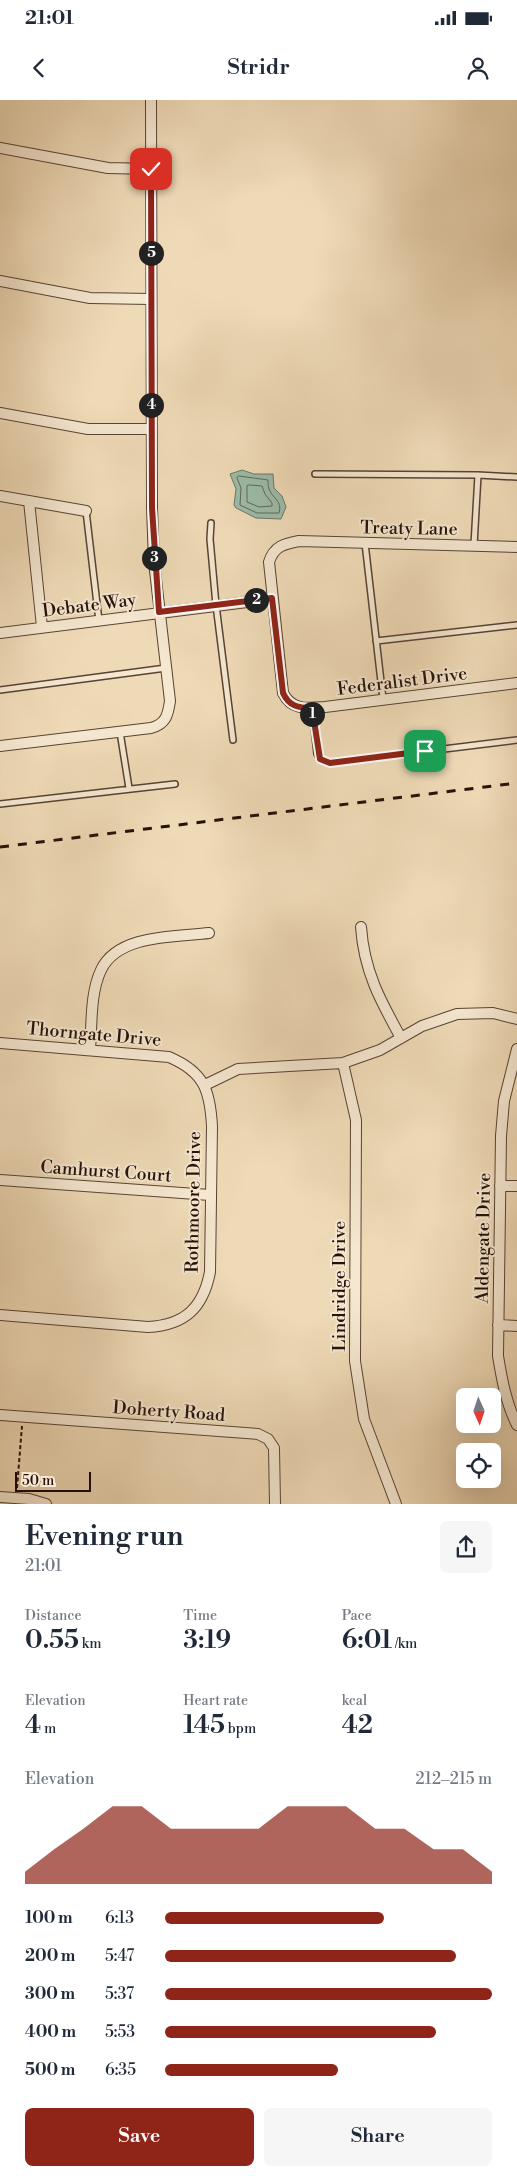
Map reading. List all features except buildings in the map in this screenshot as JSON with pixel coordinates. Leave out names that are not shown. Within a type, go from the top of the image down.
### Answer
[{"type":"street","points":[[0,745],[151,728],[162,724],[167,717],[170,701],[159,612],[152,508],[151,100]]},
{"type":"street","points":[[0,148],[108,168],[151,169]]},
{"type":"street","points":[[0,281],[90,298],[151,299]]},
{"type":"street","points":[[0,413],[79,428],[151,429]]},
{"type":"street","points":[[0,496],[86,511]]},
{"type":"street","points":[[28,501],[42,627]]},
{"type":"street","name":"Treaty Lane","points":[[272,598],[269,562],[272,554],[283,544],[299,541],[517,547]]},
{"type":"street","name":"Debate Way","points":[[0,633],[272,598]]},
{"type":"street","name":"Federalist Drive","points":[[272,598],[283,693],[292,705],[301,708],[312,708],[517,683]]},
{"type":"street","points":[[361,927],[368,970],[375,990],[401,1038]]},
{"type":"street","points":[[90,1049],[94,993],[101,969],[118,951],[141,942],[209,933]]},
{"type":"street","points":[[205,1085],[238,1069],[344,1064],[363,1057],[422,1026],[457,1014],[493,1013],[517,1019]]},
{"type":"street","name":"Thorngate Drive","points":[[0,1043],[169,1057],[191,1069],[205,1085]]},
{"type":"street","name":"Aldengate Drive","points":[[517,1049],[504,1101],[500,1186],[498,1326],[498,1356],[502,1383],[510,1412],[517,1425]]},
{"type":"street","name":"Lindridge Drive","points":[[344,1064],[356,1120],[355,1361],[364,1419],[396,1504]]},
{"type":"street","name":"Rothmoore Drive","points":[[0,1316],[148,1327],[170,1324],[189,1314],[204,1295],[208,1277],[211,1104],[205,1085]]},
{"type":"street","name":"Camhurst Court","points":[[0,1180],[210,1195]]},
{"type":"street","points":[[500,1186],[517,1186]]},
{"type":"street","points":[[498,1326],[517,1326]]},
{"type":"street","name":"Doherty Road","points":[[0,1415],[258,1434],[268,1439],[274,1448],[275,1504]]},
{"type":"street","points":[[0,1497],[17,1498],[46,1504]]},
{"type":"lane","points":[[315,474],[517,477]]},
{"type":"lane","points":[[474,546],[478,475]]},
{"type":"lane","points":[[86,511],[99,621]]},
{"type":"lane","points":[[211,523],[210,539],[216,605],[233,740]]},
{"type":"lane","points":[[365,543],[383,698]]},
{"type":"lane","points":[[376,641],[517,625]]},
{"type":"lane","points":[[0,690],[166,668]]},
{"type":"lane","points":[[312,708],[318,754],[320,759],[330,763],[517,740]]},
{"type":"lane","points":[[120,732],[129,788]]},
{"type":"lane","points":[[0,804],[175,784]]},
{"type":"path","points":[[17,1498],[22,1417]]},
{"type":"water","points":[[242,470],[254,474],[273,474],[274,488],[282,496],[286,507],[281,519],[256,518],[236,508],[234,505],[236,489],[230,474]]},
{"type":"railway","points":[[0,847],[517,783]]},
{"type":"route","points":[[151,169],[152,508],[154,562],[159,612],[272,598],[283,693],[286,700],[292,705],[301,708],[312,708],[320,759],[330,763],[425,751]]}]
